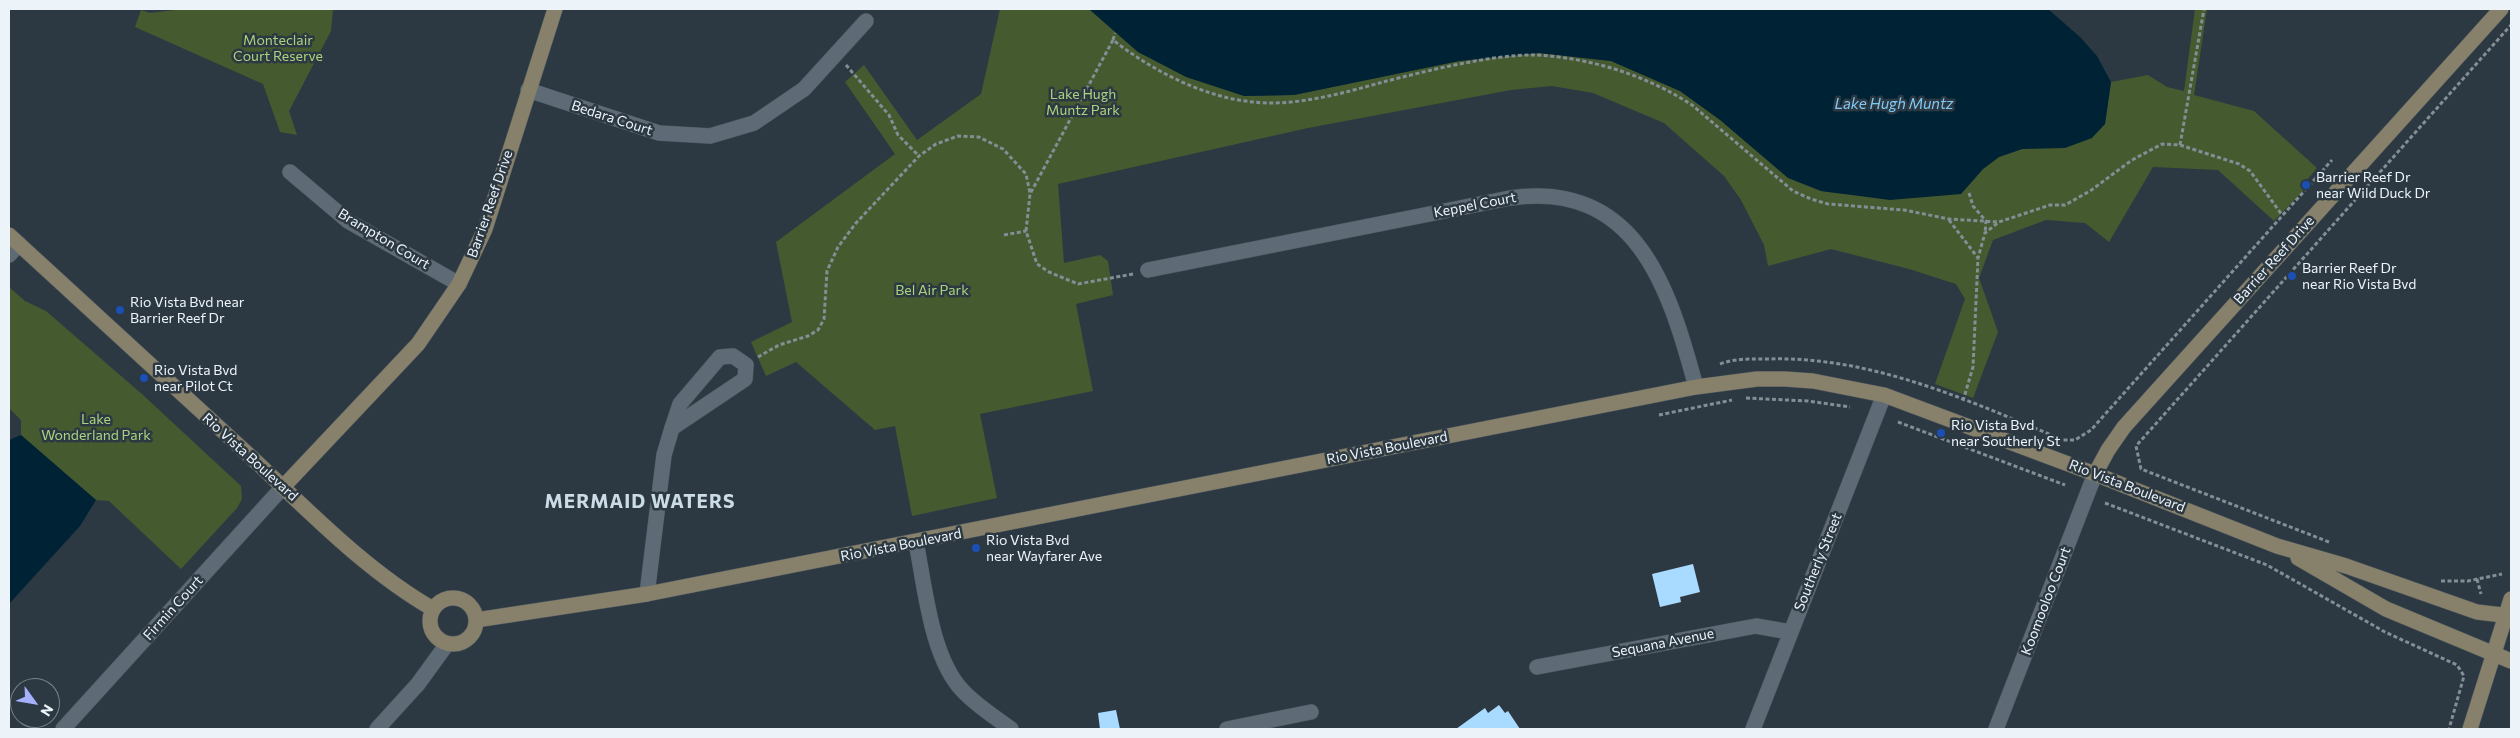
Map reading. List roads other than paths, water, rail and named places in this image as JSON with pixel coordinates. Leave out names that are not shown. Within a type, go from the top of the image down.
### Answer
[{"type":"street","name":"Barrier Reef Drive","points":[[283,488],[418,344],[459,284],[485,229],[554,9]]},
{"type":"street","name":"Barrier Reef Drive","points":[[2095,474],[2108,450],[2124,427],[2501,9]]},
{"type":"street","name":"Bedara Court","points":[[528,90],[659,133],[710,136],[754,123],[804,89],[866,21]]},
{"type":"street","name":"Brampton Court","points":[[290,172],[348,221],[459,284]]},
{"type":"street","name":"Keppel Court","points":[[1148,270],[1510,198],[1545,195],[1573,199],[1596,209],[1613,220],[1643,249],[1657,274],[1671,309],[1696,387]]},
{"type":"street","name":"Rio Vista Boulevard","points":[[12,244],[381,574],[409,595],[433,609]]},
{"type":"street","points":[[647,594],[664,455],[672,428],[680,404],[720,357],[733,356],[746,365],[745,379],[732,390],[672,428]]},
{"type":"street","name":"Rio Vista Boulevard","points":[[476,620],[647,594],[1696,387],[1757,379],[1813,381],[1884,395],[2095,474],[2277,546],[2346,566],[2477,612],[2509,616]]},
{"type":"street","name":"Southerly Street","points":[[1753,729],[1884,395]]},
{"type":"street","name":"Koomooloo Court","points":[[1996,729],[2095,474]]},
{"type":"street","name":"Firmin Court","points":[[63,729],[283,488]]},
{"type":"street","points":[[916,542],[937,644],[950,674],[975,702],[1011,729]]},
{"type":"street","name":"Rio Vista Boulevard","points":[[2277,546],[2386,609],[2511,660]]},
{"type":"street","points":[[446,599],[463,600],[474,611],[475,628],[466,640],[457,644],[448,644],[434,635],[430,615],[433,609],[446,599]]},
{"type":"street","points":[[2470,729],[2509,616],[2511,599]]},
{"type":"street","name":"Sequana Avenue","points":[[1537,667],[1756,626],[1790,632]]},
{"type":"street","points":[[377,729],[418,684],[448,644]]},
{"type":"street","points":[[1227,729],[1312,712]]},
{"type":"water","name":"Lake Hugh Muntz","points":[[1089,9],[2048,9],[2080,37],[2097,56],[2111,82],[2105,124],[2092,138],[2065,148],[2022,149],[1999,157],[1983,169],[1961,194],[1890,200],[1821,191],[1788,178],[1720,120],[1680,91],[1611,61],[1539,53],[1459,61],[1294,95],[1244,96],[1186,77],[1138,52]]},
{"type":"water","points":[[21,435],[96,500],[80,526],[9,604],[9,440]]},
{"type":"place","name":"Barrier Reef Dr near Wild Duck Dr","points":[[2306,185]]},
{"type":"place","name":"Barrier Reef Dr near Rio Vista Bvd","points":[[2292,276]]},
{"type":"place","name":"Rio Vista Bvd near Barrier Reef Dr","points":[[120,310]]},
{"type":"place","name":"Rio Vista Bvd near Pilot Ct","points":[[144,378]]},
{"type":"place","name":"Rio Vista Bvd near Southerly St","points":[[1941,433]]},
{"type":"place","name":"Rio Vista Bvd near Wayfarer Ave","points":[[976,548]]},
{"type":"district","name":"MERMAID WATERS","points":[[640,502]]},
{"type":"park label","name":"Monteclair Court Reserve","points":[[278,48]]},
{"type":"park label","name":"Lake Hugh Muntz Park","points":[[1083,102]]},
{"type":"park label","name":"Bel Air Park","points":[[932,290]]},
{"type":"park label","name":"Lake Wonderland Park","points":[[96,428]]}]
